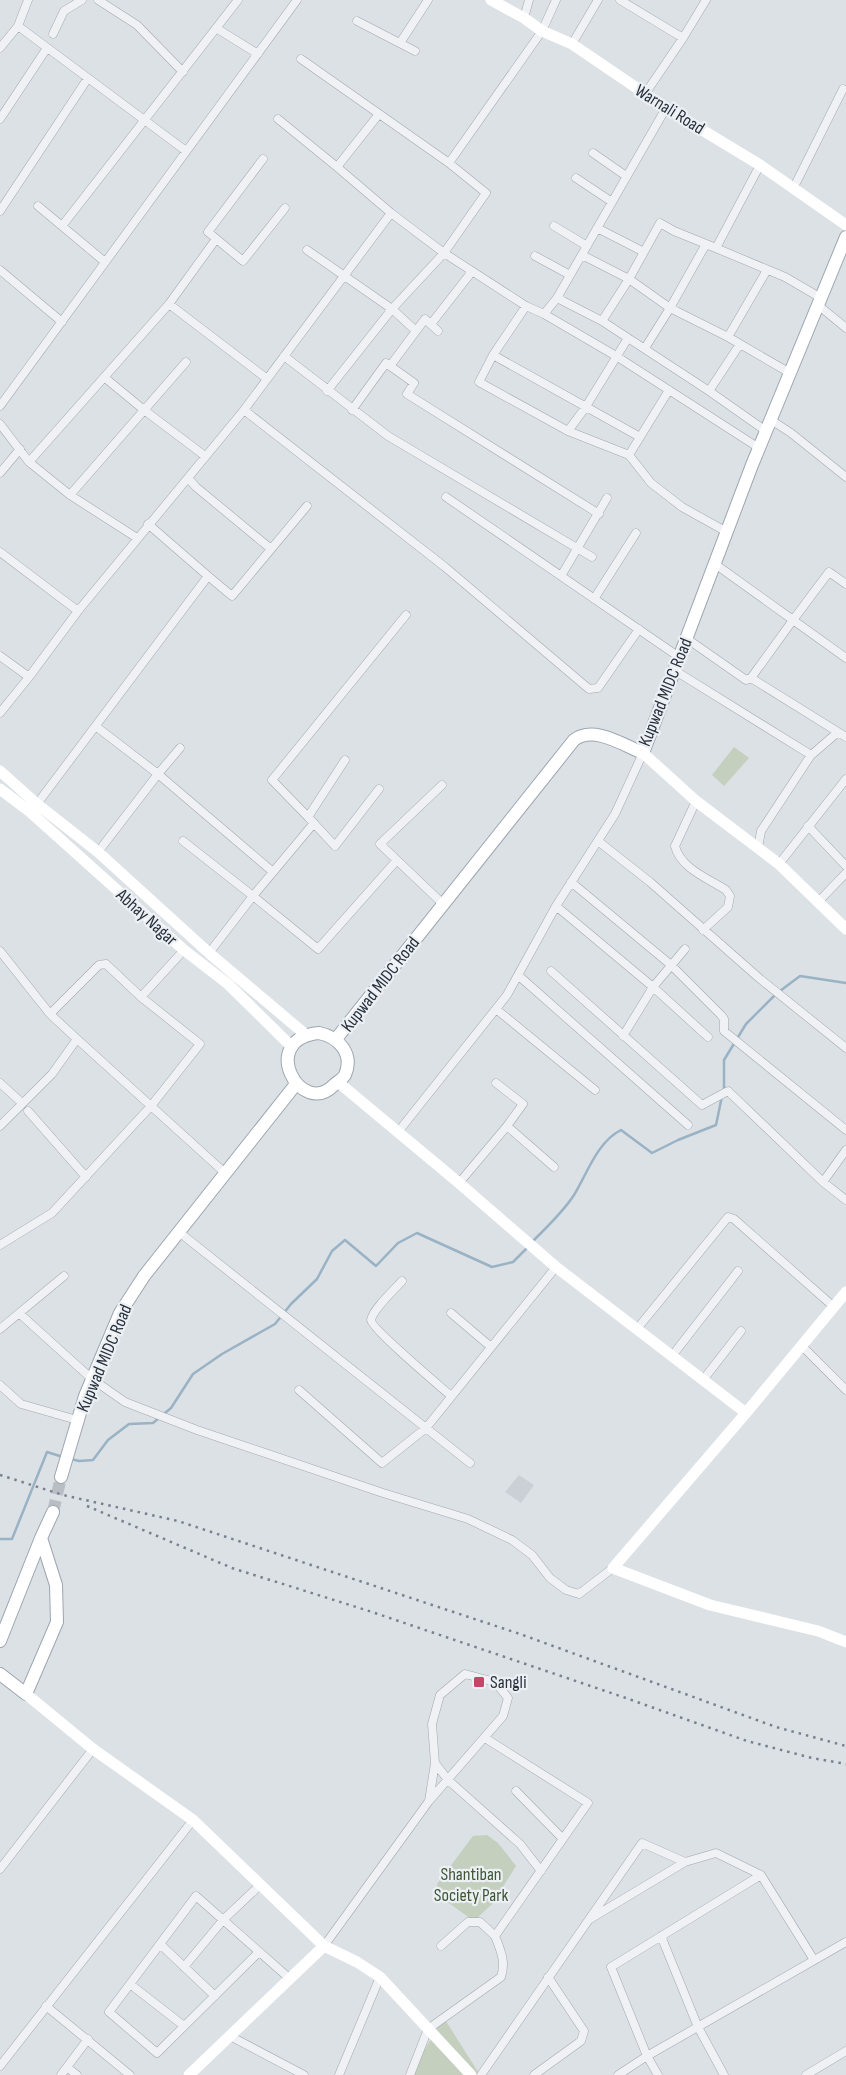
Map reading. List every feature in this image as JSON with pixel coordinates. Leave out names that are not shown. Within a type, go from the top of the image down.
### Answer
[{"type":"main road","name":"Warnali Road","points":[[491,0],[524,18],[542,32],[572,44],[666,108],[794,187],[846,225]]},
{"type":"main road","name":"Kupwad MIDC Road","points":[[336,1039],[552,770],[566,749],[580,735],[595,734],[643,753],[768,426],[846,237]]},
{"type":"main road","points":[[643,753],[696,801],[779,864],[846,929]]},
{"type":"main road","points":[[0,771],[37,804],[98,852],[209,953],[306,1035]]},
{"type":"main road","name":"Abhay Nagar","points":[[0,789],[29,811],[184,950],[228,984],[292,1047]]},
{"type":"main road","points":[[319,1033],[336,1039],[346,1054],[348,1062],[343,1079],[330,1090],[321,1093],[304,1089],[296,1084],[288,1069],[288,1060],[292,1047],[306,1035],[319,1033]]},
{"type":"main road","points":[[338,1082],[460,1183],[556,1267],[746,1413]]},
{"type":"main road","name":"Kupwad MIDC Road","points":[[61,1477],[77,1420],[120,1313],[144,1276],[296,1084]]},
{"type":"main road","points":[[846,1292],[746,1413],[613,1568],[710,1605],[818,1631],[846,1642]]},
{"type":"main road","points":[[0,1641],[53,1512]]},
{"type":"main road","points":[[26,1694],[57,1622],[56,1585],[41,1538]]},
{"type":"main road","points":[[0,1674],[93,1749],[193,1820],[324,1946],[357,1962],[380,1977],[471,2075]]},
{"type":"main road","points":[[189,2075],[324,1946]]},
{"type":"street","points":[[0,48],[18,26],[28,0]]},
{"type":"street","points":[[53,34],[64,11],[82,0]]},
{"type":"street","points":[[98,0],[137,25],[183,72]]},
{"type":"street","points":[[62,226],[238,0]]},
{"type":"street","points":[[0,406],[297,0]]},
{"type":"street","points":[[400,43],[428,0]]},
{"type":"street","points":[[524,18],[529,0]]},
{"type":"street","points":[[449,163],[542,32],[556,0]]},
{"type":"street","points":[[572,44],[598,0]]},
{"type":"street","points":[[620,0],[683,38]]},
{"type":"street","points":[[645,94],[706,0]]},
{"type":"street","points":[[357,21],[415,51]]},
{"type":"street","points":[[18,26],[186,151]]},
{"type":"street","points":[[216,28],[258,54]]},
{"type":"street","points":[[0,119],[47,48]]},
{"type":"street","points":[[301,59],[449,163],[486,194],[444,253],[392,309],[327,390]]},
{"type":"street","points":[[0,211],[88,78]]},
{"type":"street","points":[[794,187],[843,89]]},
{"type":"street","points":[[544,314],[557,298],[666,108]]},
{"type":"street","points":[[337,167],[380,114]]},
{"type":"street","points":[[278,119],[391,213],[444,253],[526,306],[544,314],[616,356],[760,448]]},
{"type":"street","points":[[592,153],[626,176]]},
{"type":"street","points":[[264,159],[208,232],[243,261],[285,208]]},
{"type":"street","points":[[716,248],[760,165]]},
{"type":"street","points":[[576,178],[612,202]]},
{"type":"street","points":[[38,206],[105,262]]},
{"type":"street","points":[[0,713],[148,524],[244,410],[266,378],[391,213]]},
{"type":"street","points":[[602,321],[629,279],[660,223],[674,231],[785,278],[820,302],[846,328]]},
{"type":"street","points":[[554,226],[587,246]]},
{"type":"street","points":[[597,228],[644,252]]},
{"type":"street","points":[[29,462],[169,304],[216,239]]},
{"type":"street","points":[[645,348],[706,244]]},
{"type":"street","points":[[307,250],[392,309],[416,331]]},
{"type":"street","points":[[582,255],[629,279],[670,308],[728,337],[790,373]]},
{"type":"street","points":[[535,256],[570,275]]},
{"type":"street","points":[[0,270],[62,322]]},
{"type":"street","points":[[728,337],[767,270]]},
{"type":"street","points":[[431,324],[470,274]]},
{"type":"street","points":[[557,298],[602,321],[709,391],[768,426],[791,433],[846,477]]},
{"type":"street","points":[[169,304],[266,378]]},
{"type":"street","points":[[526,306],[493,355],[479,382],[568,431],[629,455],[651,483],[682,507],[727,532]]},
{"type":"street","points":[[390,366],[425,319],[438,331]]},
{"type":"street","points":[[568,431],[585,408],[628,338]]},
{"type":"street","points":[[709,391],[740,344]]},
{"type":"street","points":[[493,355],[640,437]]},
{"type":"street","points":[[284,356],[388,436],[592,557]]},
{"type":"street","points":[[70,496],[186,362]]},
{"type":"street","points":[[352,410],[386,363],[414,383],[407,394],[599,514]]},
{"type":"street","points":[[104,377],[205,456]]},
{"type":"street","points":[[629,455],[668,390]]},
{"type":"street","points":[[244,410],[445,566],[589,689],[598,688],[639,630]]},
{"type":"street","points":[[0,424],[29,462],[70,496],[137,538]]},
{"type":"street","points":[[0,472],[20,450]]},
{"type":"street","points":[[188,478],[196,487],[271,549]]},
{"type":"street","points":[[446,498],[679,657]]},
{"type":"street","points":[[561,576],[607,498]]},
{"type":"street","points":[[148,524],[232,596],[307,506]]},
{"type":"street","points":[[594,599],[636,533]]},
{"type":"street","points":[[0,552],[78,611]]},
{"type":"street","points":[[715,564],[846,658]]},
{"type":"street","points":[[686,638],[746,680],[751,678],[828,572],[846,584]]},
{"type":"street","points":[[37,804],[208,576]]},
{"type":"street","points":[[379,789],[335,846],[272,780],[406,615]]},
{"type":"street","points":[[0,656],[29,678]]},
{"type":"street","points":[[674,670],[811,754],[760,831],[758,848]]},
{"type":"street","points":[[751,678],[846,737]]},
{"type":"street","points":[[98,728],[158,774],[273,872]]},
{"type":"street","points":[[808,758],[838,732]]},
{"type":"street","points":[[98,852],[180,748]]},
{"type":"street","points":[[398,1132],[496,1009],[519,976],[556,906],[615,814],[643,753]]},
{"type":"street","points":[[209,953],[311,820],[346,760]]},
{"type":"street","points":[[779,864],[845,781]]},
{"type":"street","points":[[442,785],[380,844],[443,904]]},
{"type":"street","points":[[696,801],[680,832],[675,846],[677,854],[689,866],[726,890],[730,896],[728,907],[703,930]]},
{"type":"street","points":[[808,826],[846,866]]},
{"type":"street","points":[[183,841],[318,949],[397,860]]},
{"type":"street","points":[[598,841],[650,882],[759,978],[846,1048]]},
{"type":"street","points":[[819,901],[846,873]]},
{"type":"street","points":[[571,882],[671,965],[721,1015],[724,1019],[724,1031],[846,1130]]},
{"type":"street","points":[[556,906],[708,1037]]},
{"type":"street","points":[[623,1036],[652,987],[685,949]]},
{"type":"street","points":[[141,997],[184,950]]},
{"type":"street","points":[[0,951],[50,1014],[225,1172]]},
{"type":"street","points":[[0,1245],[52,1213],[151,1106],[200,1044],[141,997],[106,964],[102,964],[50,1014]]},
{"type":"street","points":[[551,971],[702,1105],[728,1091],[823,1182],[846,1200]]},
{"type":"street","points":[[519,976],[688,1125]]},
{"type":"street","points":[[496,1009],[595,1090]]},
{"type":"street","points":[[0,1126],[52,1074],[77,1039]]},
{"type":"street","points":[[0,1083],[22,1103]]},
{"type":"street","points":[[460,1183],[523,1104],[496,1083]]},
{"type":"street","points":[[28,1111],[86,1177]]},
{"type":"street","points":[[507,1126],[554,1167]]},
{"type":"street","points":[[823,1182],[846,1150]]},
{"type":"street","points":[[637,1329],[728,1217],[734,1219],[834,1307]]},
{"type":"street","points":[[178,1232],[470,1463]]},
{"type":"street","points":[[299,1390],[382,1463],[426,1428],[556,1267]]},
{"type":"street","points":[[672,1356],[738,1271]]},
{"type":"street","points":[[0,1329],[64,1276]]},
{"type":"street","points":[[402,1281],[375,1310],[371,1319],[372,1324],[384,1337],[451,1396]]},
{"type":"street","points":[[451,1313],[491,1347]]},
{"type":"street","points":[[20,1314],[92,1379],[125,1402],[197,1430],[468,1519],[512,1540],[532,1555],[550,1578],[566,1590],[578,1594],[613,1568]]},
{"type":"street","points":[[703,1380],[741,1331]]},
{"type":"street","points":[[802,1346],[846,1390]]},
{"type":"street","points":[[0,1385],[21,1404],[77,1420]]},
{"type":"street","points":[[324,1946],[429,1801],[503,1716],[508,1698],[495,1682],[464,1674],[440,1695],[432,1724],[435,1763],[429,1801]]},
{"type":"street","points":[[485,1738],[588,1802],[495,1936]]},
{"type":"street","points":[[0,1869],[93,1749]]},
{"type":"street","points":[[435,1763],[448,1780],[520,1844],[541,1871]]},
{"type":"street","points":[[516,1791],[563,1840]]},
{"type":"street","points":[[0,2066],[193,1820]]},
{"type":"street","points":[[481,2075],[642,1843],[685,1862]]},
{"type":"street","points":[[588,1920],[685,1862],[716,1853],[761,1874],[814,1960]]},
{"type":"street","points":[[658,2075],[648,2056],[611,1967],[761,1874]]},
{"type":"street","points":[[184,1967],[223,1920],[261,1884]]},
{"type":"street","points":[[259,1952],[157,2053],[109,2012],[196,1896],[289,1978]]},
{"type":"street","points":[[410,2075],[428,2029],[501,1977],[504,1967],[503,1956],[495,1936],[480,1922],[468,1922],[441,1946]]},
{"type":"street","points":[[661,1936],[698,2027],[724,2075]]},
{"type":"street","points":[[618,2075],[846,1942]]},
{"type":"street","points":[[160,1944],[215,1996]]},
{"type":"street","points":[[338,2075],[380,1977]]},
{"type":"street","points":[[534,2075],[581,2041],[584,2031],[548,1977]]},
{"type":"street","points":[[130,1984],[184,2026]]},
{"type":"street","points":[[46,2006],[130,2075]]},
{"type":"street","points":[[230,2036],[304,2075]]},
{"type":"street","points":[[61,2075],[88,2039]]},
{"type":"street","points":[[0,2049],[8,2055]]},
{"type":"street","points":[[806,2075],[846,2051]]},
{"type":"street","points":[[68,2067],[77,2075]]},
{"type":"shaded area","points":[[519,1475],[534,1485],[521,1503],[505,1492]]},
{"type":"green space","points":[[734,747],[749,758],[724,786],[712,775]]},
{"type":"green space","name":"Shantiban Society Park","points":[[487,1835],[498,1843],[516,1866],[492,1904],[474,1921],[439,1896],[437,1884],[473,1836]]},
{"type":"green space","points":[[444,2018],[480,2075],[409,2075]]},
{"type":"waterway","points":[[780,991],[800,976],[846,983]]},
{"type":"waterway","points":[[724,1090],[724,1060],[746,1024],[775,995]]},
{"type":"waterway","points":[[533,1241],[570,1201],[593,1159],[605,1142],[613,1135],[621,1130],[652,1153],[716,1125],[722,1096]]},
{"type":"waterway","points":[[71,1459],[79,1461],[93,1460],[108,1440],[129,1424],[153,1423],[171,1408],[193,1374],[222,1354],[275,1324],[291,1304],[317,1279],[332,1251],[345,1240],[376,1266],[398,1243],[417,1233],[492,1267],[513,1262],[528,1247]]},
{"type":"waterway","points":[[0,1539],[12,1539],[47,1452],[63,1457]]},
{"type":"tunnel","points":[[53,1512],[61,1477]]},
{"type":"railway","points":[[0,1475],[63,1495],[178,1521],[520,1634],[776,1727],[846,1746]]},
{"type":"railway","points":[[87,1506],[232,1568],[372,1612],[747,1741],[812,1758],[846,1764]]},
{"type":"place","name":"Sangli","points":[[479,1682]]}]
